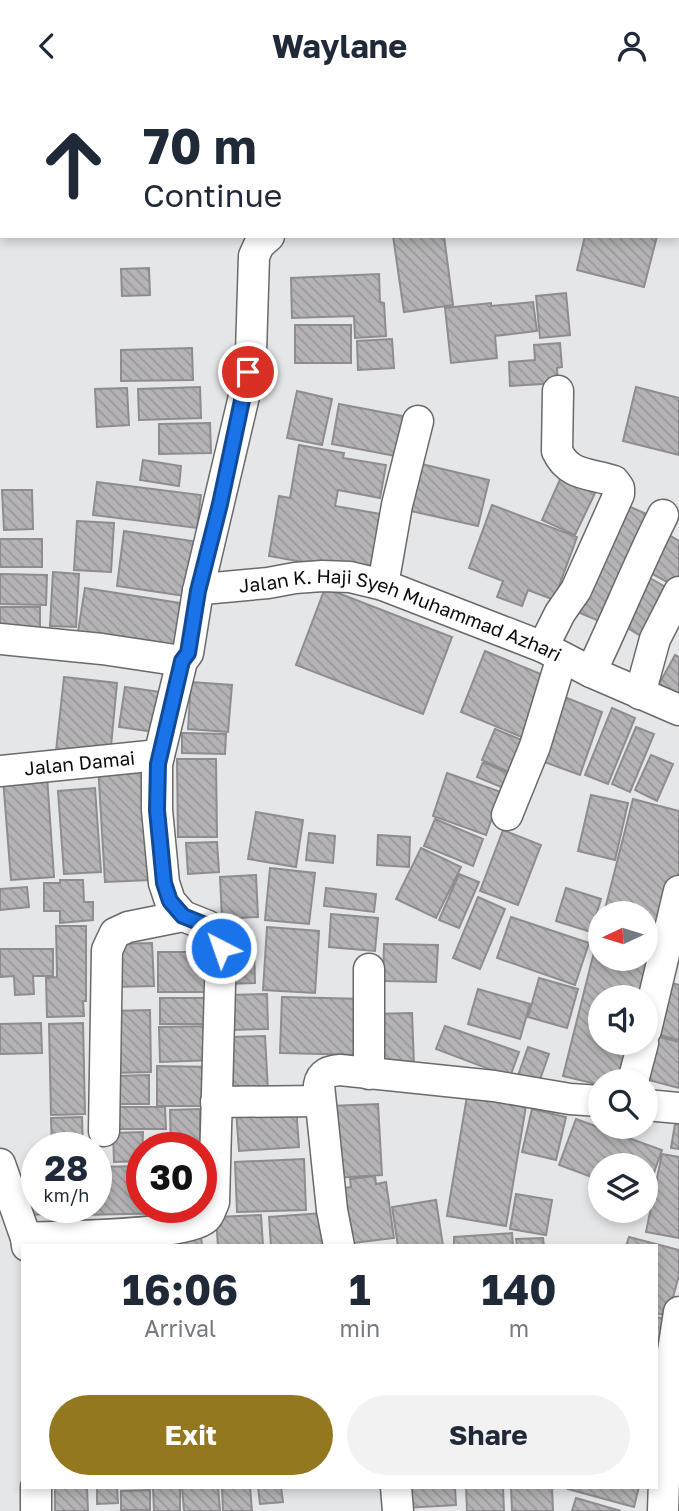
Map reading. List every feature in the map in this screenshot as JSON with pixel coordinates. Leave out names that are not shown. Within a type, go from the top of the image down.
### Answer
[{"type":"street","points":[[0,1164],[26,1242],[144,1239],[193,1226],[207,1219],[214,1202],[221,948],[218,936],[208,926],[183,916],[170,901],[164,883],[157,810],[159,755],[182,661],[188,653],[198,591],[245,392],[251,352],[254,256],[259,245],[267,238]]},
{"type":"street","points":[[507,815],[534,746],[560,613],[576,590],[619,494],[619,488],[614,481],[569,469],[561,459],[557,451],[558,391]]},
{"type":"street","points":[[383,585],[397,505],[418,421]]},
{"type":"street","points":[[591,672],[622,607],[635,570],[663,516]]},
{"type":"street","name":"Jalan K. Haji Syeh Muhammad Azhari","points":[[198,591],[208,587],[322,576],[350,577],[383,585],[552,652],[640,694],[679,709]]},
{"type":"street","points":[[640,694],[655,639],[679,592]]},
{"type":"street","points":[[0,639],[102,649],[182,661]]},
{"type":"street","name":"Jalan Damai","points":[[0,771],[159,755]]},
{"type":"street","points":[[657,985],[679,891]]},
{"type":"street","points":[[104,1131],[107,950],[115,933],[128,927],[183,916]]},
{"type":"street","points":[[369,969],[369,1074]]},
{"type":"street","points":[[339,1244],[332,1210],[319,1093],[320,1078],[331,1071],[494,1086],[588,1100]]},
{"type":"street","points":[[216,1102],[319,1093]]},
{"type":"street","points":[[658,1106],[679,1108]]},
{"type":"street","points":[[663,1511],[667,1390],[679,1312]]},
{"type":"street","points":[[36,1489],[36,1511]]},
{"type":"street","points":[[396,1489],[398,1511]]},
{"type":"building","points":[[393,238],[444,238],[453,305],[404,312]]},
{"type":"building","points":[[585,238],[656,238],[644,287],[577,270]]},
{"type":"building","points":[[149,268],[150,295],[122,296],[121,269]]},
{"type":"building","points":[[379,274],[380,302],[384,303],[386,336],[355,338],[354,316],[292,318],[291,278]]},
{"type":"building","points":[[566,293],[570,335],[540,338],[536,296]]},
{"type":"building","points":[[533,302],[537,331],[495,336],[497,358],[451,363],[445,308]]},
{"type":"building","points":[[295,325],[351,325],[351,363],[295,363]]},
{"type":"building","points":[[392,339],[394,368],[358,370],[357,341]]},
{"type":"building","points":[[560,343],[562,367],[557,368],[558,383],[510,386],[509,362],[535,360],[534,345]]},
{"type":"building","points":[[192,348],[193,380],[121,381],[121,350]]},
{"type":"building","points":[[200,387],[201,418],[139,420],[138,389]]},
{"type":"building","points":[[636,387],[679,398],[679,455],[623,441]]},
{"type":"building","points":[[127,388],[129,425],[97,427],[95,389]]},
{"type":"building","points":[[297,391],[332,399],[322,445],[287,438]]},
{"type":"building","points":[[339,404],[408,417],[401,457],[332,444]]},
{"type":"building","points":[[210,423],[211,453],[159,454],[159,424]]},
{"type":"building","points":[[299,445],[344,453],[343,458],[386,465],[380,498],[338,490],[335,506],[381,514],[370,574],[269,556],[279,496],[290,498]]},
{"type":"building","points":[[143,460],[181,466],[179,486],[140,480]]},
{"type":"building","points":[[413,462],[489,480],[478,526],[402,509]]},
{"type":"building","points":[[562,475],[596,491],[575,535],[542,520]]},
{"type":"building","points":[[97,482],[201,495],[197,528],[93,515]]},
{"type":"building","points":[[2,490],[32,490],[33,529],[4,530]]},
{"type":"building","points":[[621,503],[656,518],[611,626],[575,611]]},
{"type":"building","points":[[492,505],[577,537],[554,600],[528,590],[522,606],[497,597],[503,581],[469,568]]},
{"type":"building","points":[[77,521],[114,523],[111,572],[74,570]]},
{"type":"building","points":[[659,529],[679,541],[679,582],[676,587],[638,566]]},
{"type":"building","points":[[124,531],[199,542],[192,597],[117,586]]},
{"type":"building","points":[[0,539],[42,539],[42,567],[0,567]]},
{"type":"building","points":[[53,572],[79,574],[76,627],[50,626]]},
{"type":"building","points":[[0,574],[47,575],[46,605],[0,604]]},
{"type":"building","points":[[643,574],[676,593],[649,641],[616,621]]},
{"type":"building","points":[[85,588],[187,604],[178,654],[77,638]]},
{"type":"building","points":[[325,588],[452,637],[423,714],[296,665]]},
{"type":"building","points":[[0,607],[40,607],[40,634],[0,634]]},
{"type":"building","points":[[485,651],[548,677],[524,738],[461,712]]},
{"type":"building","points":[[675,655],[679,657],[679,695],[659,684]]},
{"type":"building","points":[[64,677],[117,683],[110,757],[56,751]]},
{"type":"building","points":[[191,682],[232,685],[228,732],[188,729]]},
{"type":"building","points":[[125,687],[161,692],[155,732],[119,727]]},
{"type":"building","points":[[562,696],[602,712],[580,775],[539,760]]},
{"type":"building","points":[[612,708],[635,718],[608,784],[585,775]]},
{"type":"building","points":[[636,727],[654,734],[630,792],[612,784]]},
{"type":"building","points":[[495,729],[529,743],[516,775],[482,760]]},
{"type":"building","points":[[182,733],[226,734],[225,754],[182,753]]},
{"type":"building","points":[[651,755],[673,764],[657,801],[635,790]]},
{"type":"building","points":[[177,759],[216,759],[217,837],[178,837]]},
{"type":"building","points":[[144,762],[151,880],[105,882],[98,765]]},
{"type":"building","points":[[483,762],[514,776],[508,790],[477,777]]},
{"type":"building","points":[[447,773],[501,792],[486,835],[433,816]]},
{"type":"building","points":[[47,776],[54,877],[11,880],[3,779]]},
{"type":"building","points":[[95,788],[101,872],[64,874],[58,791]]},
{"type":"building","points":[[591,795],[628,803],[615,860],[578,851]]},
{"type":"building","points":[[633,799],[679,811],[679,872],[658,956],[658,901],[607,901]]},
{"type":"building","points":[[256,812],[303,820],[296,867],[248,859]]},
{"type":"building","points":[[435,819],[483,839],[473,866],[424,846]]},
{"type":"building","points":[[503,830],[541,845],[518,905],[480,891]]},
{"type":"building","points":[[309,833],[335,836],[333,863],[306,860]]},
{"type":"building","points":[[378,835],[410,837],[409,867],[377,865]]},
{"type":"building","points":[[217,842],[219,872],[188,874],[186,843]]},
{"type":"building","points":[[421,848],[461,867],[436,918],[396,899]]},
{"type":"building","points":[[270,868],[315,873],[309,924],[265,920]]},
{"type":"building","points":[[459,874],[479,882],[459,928],[439,920]]},
{"type":"building","points":[[256,875],[258,917],[222,919],[220,877]]},
{"type":"building","points":[[60,880],[83,880],[84,902],[93,902],[93,920],[60,923],[60,911],[44,911],[44,883],[60,883]]},
{"type":"building","points":[[27,887],[29,907],[0,910],[0,889]]},
{"type":"building","points":[[326,888],[376,894],[374,912],[324,906]]},
{"type":"building","points":[[566,888],[601,899],[588,901],[588,931],[556,921]]},
{"type":"building","points":[[478,897],[505,909],[480,969],[453,958]]},
{"type":"building","points":[[331,914],[378,918],[375,951],[329,947]]},
{"type":"building","points":[[511,917],[588,943],[575,985],[497,958]]},
{"type":"building","points":[[56,926],[86,926],[84,1016],[47,1017],[46,978],[57,977]]},
{"type":"building","points":[[267,927],[319,931],[315,993],[263,990]]},
{"type":"building","points":[[152,943],[154,986],[113,987],[112,944]]},
{"type":"building","points":[[384,944],[438,945],[436,982],[383,981]]},
{"type":"building","points":[[254,945],[255,983],[226,984],[225,946]]},
{"type":"building","points":[[0,949],[53,949],[53,976],[33,976],[34,994],[15,995],[14,976],[0,977]]},
{"type":"building","points":[[158,952],[214,952],[214,992],[158,992]]},
{"type":"building","points":[[589,971],[654,971],[651,985],[588,985],[588,1055],[633,1055],[629,1069],[588,1069],[588,1082],[563,1076]]},
{"type":"building","points":[[539,978],[578,989],[567,1028],[528,1017]]},
{"type":"building","points":[[669,982],[679,985],[679,1040],[658,1035]]},
{"type":"building","points":[[478,989],[530,1004],[520,1039],[468,1024]]},
{"type":"building","points":[[267,994],[268,1029],[230,1030],[228,995]]},
{"type":"building","points":[[282,997],[366,999],[364,1055],[280,1053]]},
{"type":"building","points":[[160,998],[205,998],[206,1024],[160,1024]]},
{"type":"building","points":[[150,1010],[151,1072],[112,1073],[111,1011]]},
{"type":"building","points":[[412,1013],[414,1065],[375,1067],[373,1014]]},
{"type":"building","points":[[41,1023],[42,1053],[0,1054],[0,1024]]},
{"type":"building","points":[[83,1023],[85,1114],[51,1115],[49,1024]]},
{"type":"building","points":[[214,1026],[215,1060],[160,1062],[159,1027]]},
{"type":"building","points":[[445,1026],[519,1052],[510,1077],[436,1049]]},
{"type":"building","points":[[265,1036],[268,1091],[233,1093],[230,1037]]},
{"type":"building","points":[[658,1037],[679,1042],[679,1088],[658,1082],[658,1069],[643,1069],[647,1055],[658,1055]]},
{"type":"building","points":[[528,1047],[549,1054],[536,1091],[515,1084]]},
{"type":"building","points":[[157,1066],[213,1067],[213,1106],[157,1106]]},
{"type":"building","points":[[149,1075],[149,1104],[117,1104],[116,1076]]},
{"type":"building","points":[[467,1096],[526,1106],[506,1226],[447,1216]]},
{"type":"building","points":[[378,1104],[382,1175],[334,1178],[330,1106]]},
{"type":"building","points":[[296,1106],[299,1147],[239,1151],[236,1110]]},
{"type":"building","points":[[112,1107],[165,1107],[166,1129],[113,1129]]},
{"type":"building","points":[[200,1109],[200,1132],[171,1132],[170,1110]]},
{"type":"building","points":[[532,1109],[566,1117],[556,1160],[522,1152]]},
{"type":"building","points":[[82,1117],[82,1132],[51,1132],[51,1118]]},
{"type":"building","points":[[676,1118],[679,1119],[679,1149],[671,1148]]},
{"type":"building","points":[[576,1119],[588,1123],[588,1139],[631,1139],[662,1150],[658,1161],[658,1153],[588,1153],[588,1176],[559,1165]]},
{"type":"building","points":[[113,1133],[126,1133],[126,1162],[114,1162]]},
{"type":"building","points":[[662,1154],[679,1157],[679,1238],[646,1232],[648,1223],[658,1223],[658,1174]]},
{"type":"building","points":[[304,1159],[306,1210],[237,1212],[235,1162]]},
{"type":"building","points":[[126,1166],[126,1214],[112,1214],[112,1167]]},
{"type":"building","points":[[375,1176],[376,1184],[386,1182],[394,1238],[346,1244],[338,1189],[351,1187],[350,1179]]},
{"type":"building","points":[[516,1194],[552,1200],[546,1235],[510,1229]]},
{"type":"building","points":[[436,1200],[443,1244],[398,1244],[392,1207]]},
{"type":"building","points":[[322,1213],[324,1244],[271,1244],[269,1217]]},
{"type":"building","points":[[261,1215],[263,1244],[218,1244],[217,1217]]},
{"type":"building","points":[[512,1233],[513,1244],[454,1244],[454,1237]]},
{"type":"building","points":[[201,1236],[202,1244],[157,1244],[156,1238]]},
{"type":"building","points":[[629,1237],[656,1244],[627,1244]]},
{"type":"building","points":[[543,1238],[544,1244],[517,1244],[516,1239]]},
{"type":"building","points":[[658,1245],[679,1250],[679,1275],[668,1316],[658,1314]]},
{"type":"building","points":[[658,1318],[672,1321],[662,1355],[658,1354]]},
{"type":"building","points":[[55,1489],[87,1489],[88,1511],[55,1511]]},
{"type":"building","points":[[97,1489],[117,1489],[118,1503],[97,1504]]},
{"type":"building","points":[[153,1489],[180,1489],[180,1511],[154,1511]]},
{"type":"building","points":[[182,1489],[218,1489],[220,1511],[184,1511]]},
{"type":"building","points":[[222,1489],[250,1489],[252,1511],[223,1511]]},
{"type":"building","points":[[258,1489],[281,1489],[283,1502],[260,1504]]},
{"type":"building","points":[[404,1489],[455,1489],[456,1505],[405,1508]]},
{"type":"building","points":[[466,1489],[503,1489],[504,1511],[467,1511]]},
{"type":"building","points":[[511,1489],[552,1489],[553,1511],[512,1511]]},
{"type":"building","points":[[568,1489],[638,1489],[634,1507]]},
{"type":"building","points":[[150,1490],[150,1510],[121,1510],[121,1491]]},
{"type":"building","points":[[576,1498],[621,1511],[572,1511]]},
{"type":"route","points":[[221,948],[218,936],[208,926],[183,916],[170,901],[164,883],[161,856],[157,810],[158,764],[182,661],[188,653],[198,591],[248,372]]}]
